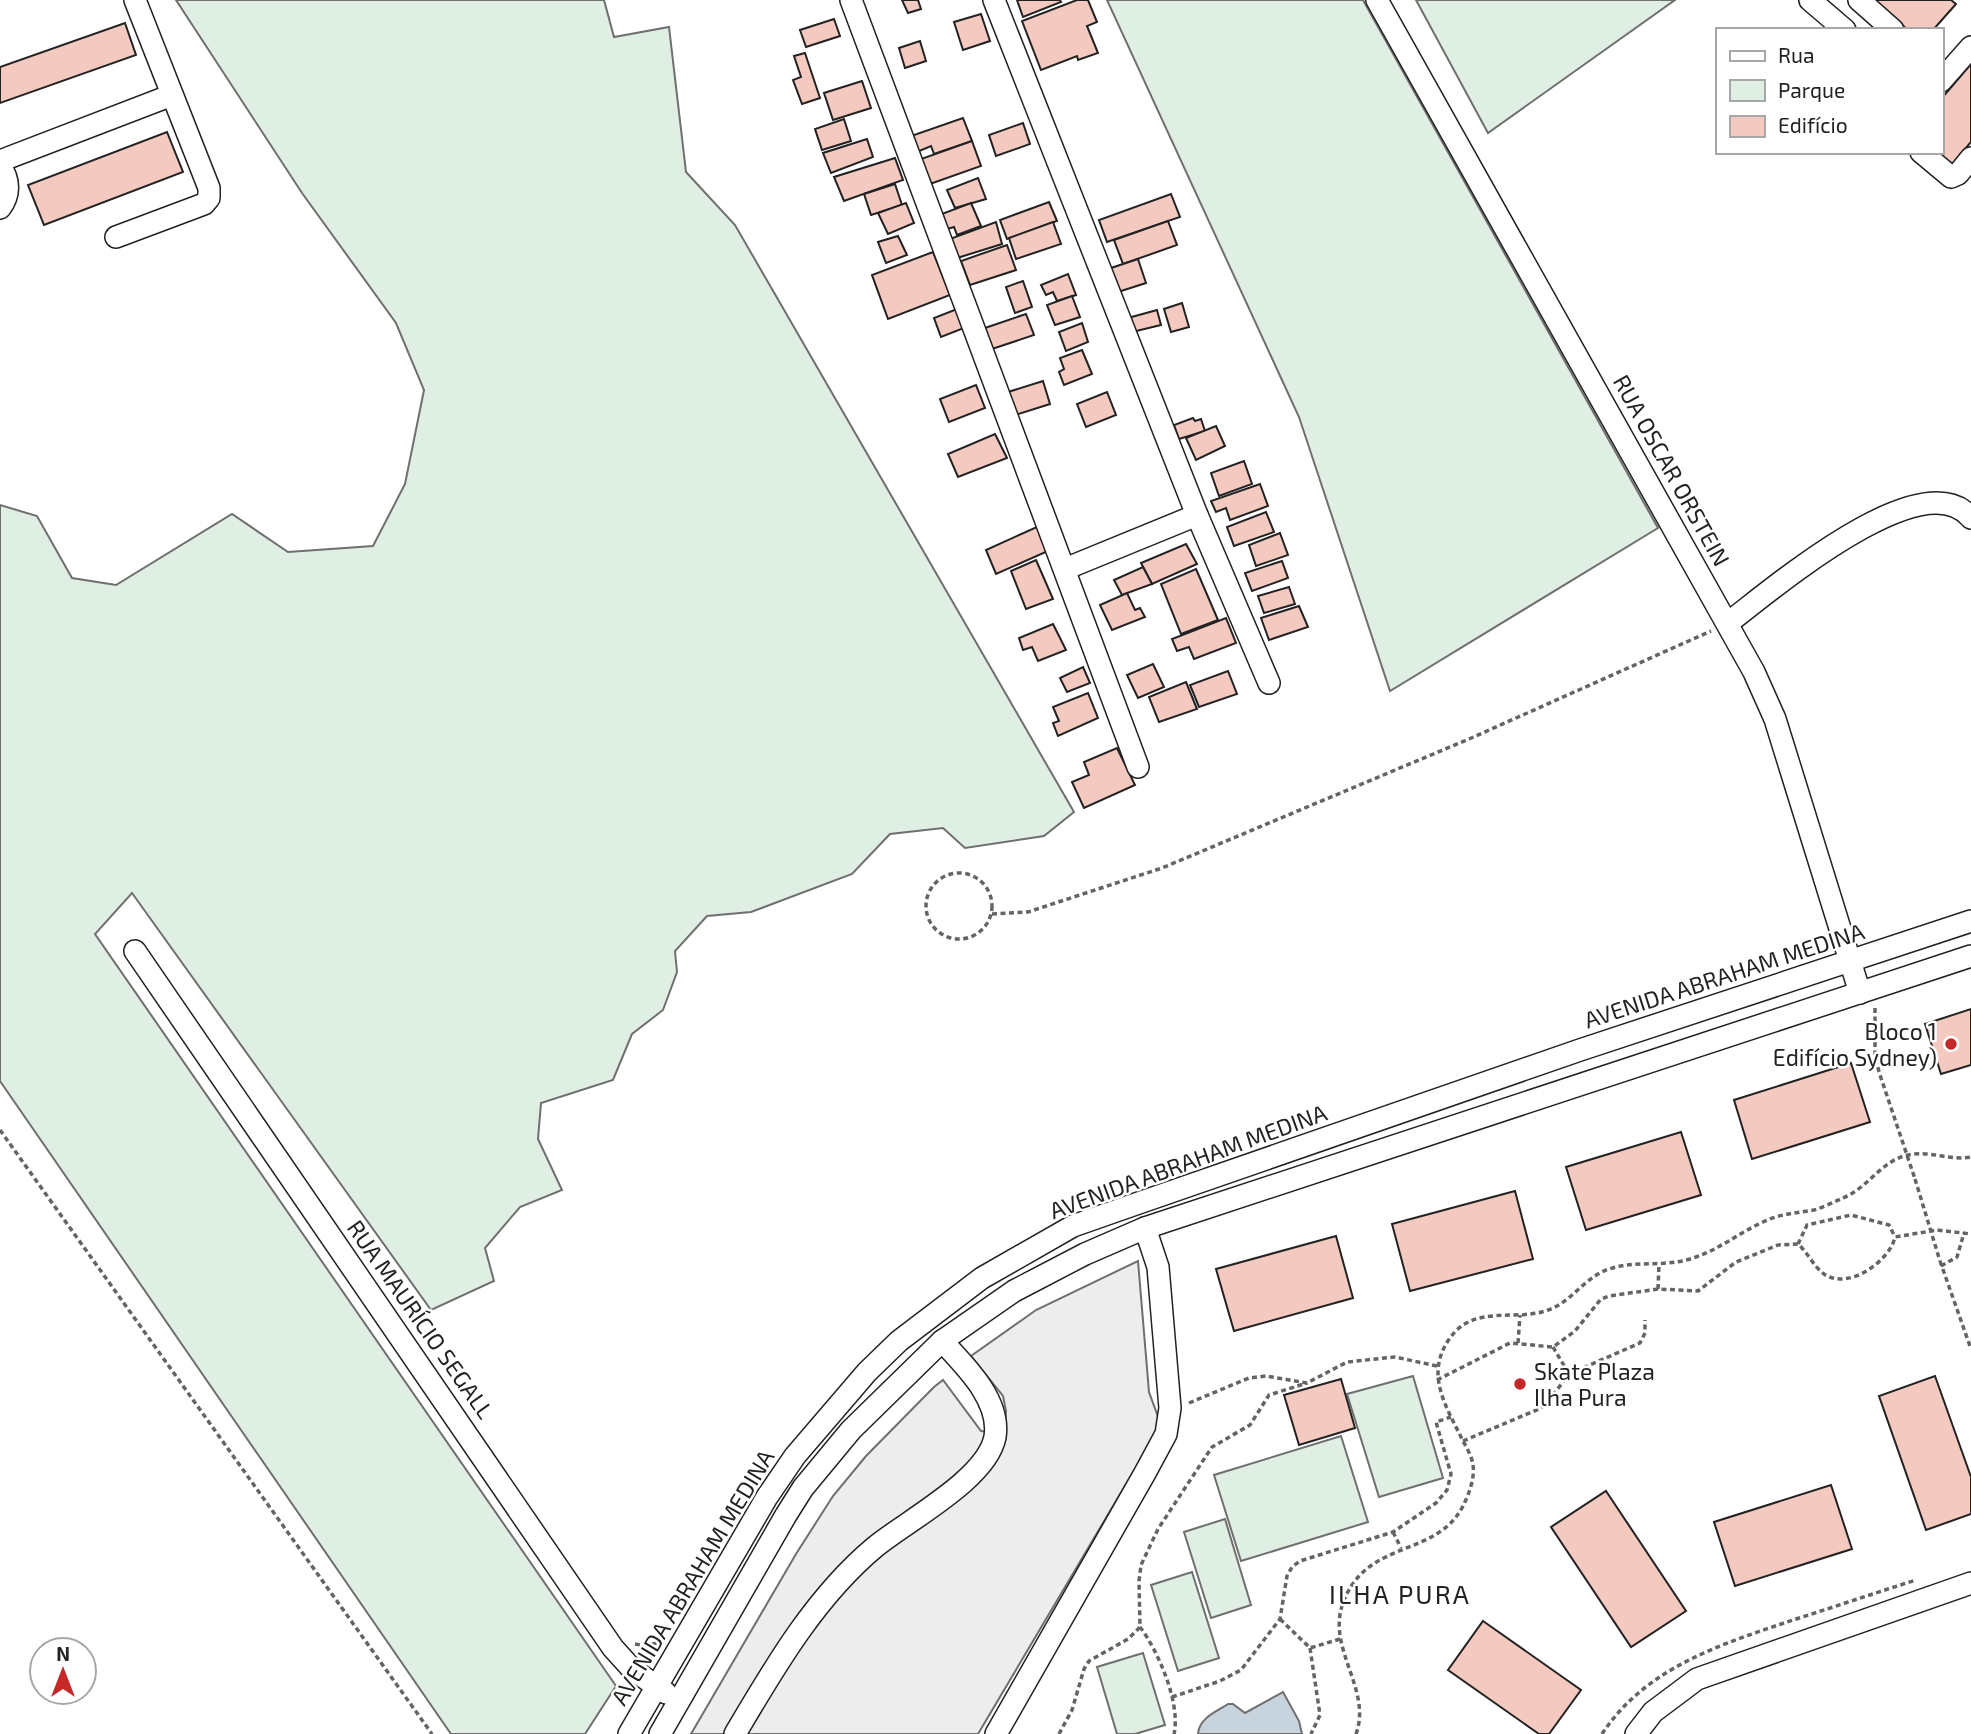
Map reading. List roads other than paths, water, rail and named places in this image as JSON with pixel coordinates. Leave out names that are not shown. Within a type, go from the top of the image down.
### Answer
[{"type":"street","points":[[116,237],[204,204],[209,198],[209,188],[135,0]]},
{"type":"street","points":[[851,0],[1138,767]]},
{"type":"street","points":[[994,0],[1197,515],[1269,683]]},
{"type":"street","name":"RUA OSCAR ORSTEIN","points":[[1377,0],[1754,672],[1775,719],[1860,993]]},
{"type":"street","points":[[1810,0],[1843,28]]},
{"type":"street","points":[[1860,0],[1891,28]]},
{"type":"street","points":[[1943,79],[1971,47]]},
{"type":"street","points":[[0,161],[172,94]]},
{"type":"street","points":[[1923,154],[1951,177],[1967,172]]},
{"type":"street","points":[[0,166],[7,181],[8,192],[0,208]]},
{"type":"street","points":[[1728,623],[1826,550],[1871,522],[1910,507],[1939,505],[1964,510],[1971,519]]},
{"type":"street","points":[[1065,569],[1197,515]]},
{"type":"street","name":"AVENIDA ABRAHAM MEDINA","points":[[629,1734],[767,1497],[795,1456],[867,1373],[899,1341],[982,1278],[1073,1226],[1580,1050],[1971,921]]},
{"type":"street","name":"RUA MAURÍCIO SEGALL","points":[[135,951],[613,1648],[656,1687],[680,1701]]},
{"type":"street","points":[[660,1734],[803,1488],[851,1430],[942,1341],[1014,1292],[1085,1254],[1145,1228],[1971,956]]},
{"type":"street","points":[[1313,1142],[1307,1157],[1310,1163],[1321,1170]]},
{"type":"street","points":[[1275,1155],[1283,1157],[1289,1168],[1288,1175],[1281,1183]]},
{"type":"street","points":[[996,1734],[1166,1434],[1170,1408],[1158,1267],[1145,1228]]},
{"type":"street","points":[[735,1734],[775,1666],[835,1584],[874,1548],[953,1492],[987,1457],[995,1437],[995,1420],[990,1404],[982,1389],[942,1341]]},
{"type":"street","points":[[1636,1734],[1653,1712],[1697,1679],[1971,1584]]},
{"type":"place","name":"Bloco 1 Edifício Sydney)","points":[[1951,1044]]},
{"type":"place","name":"Skate Plaza Ilha Pura","points":[[1520,1384]]},
{"type":"district","name":"ILHA PURA","points":[[1400,1593]]}]
